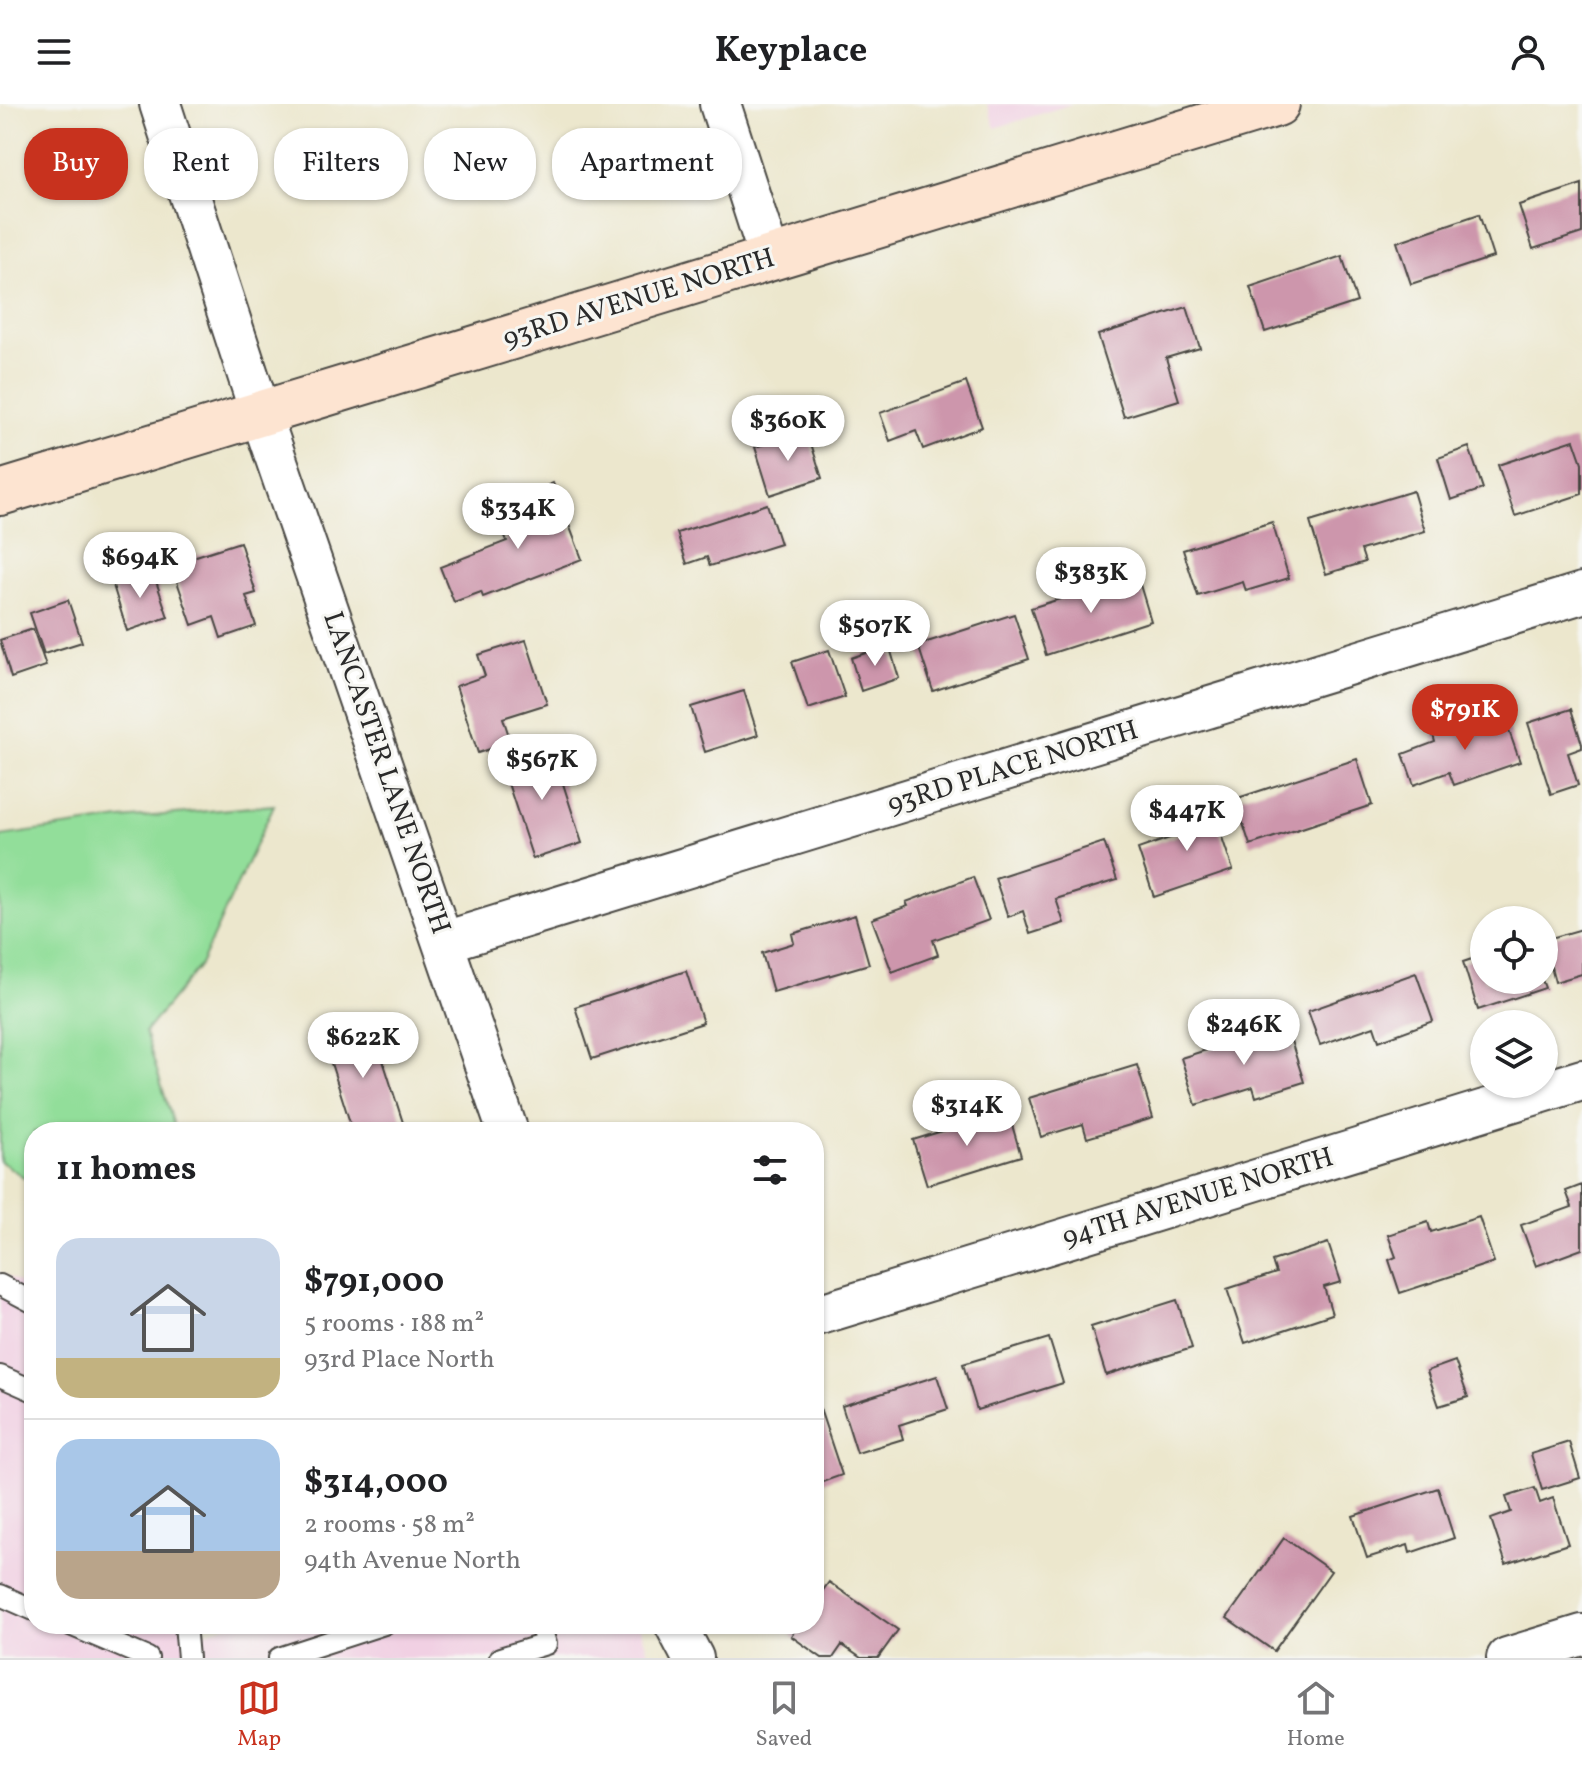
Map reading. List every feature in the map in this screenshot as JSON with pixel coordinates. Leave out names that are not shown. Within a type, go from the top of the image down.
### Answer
[{"type":"street","name":"LANCASTER LANE NORTH","points":[[160,104],[261,415],[505,1122]]},
{"type":"street","points":[[720,104],[770,259]]},
{"type":"street","name":"93RD AVENUE NORTH","points":[[0,493],[1277,104]]},
{"type":"street","name":"93RD PLACE NORTH","points":[[444,942],[1582,593]]},
{"type":"street","name":"94TH AVENUE NORTH","points":[[824,1313],[1582,1080]]},
{"type":"street","points":[[680,1634],[693,1658]]},
{"type":"street","points":[[1507,1658],[1582,1635]]},
{"type":"lane","points":[[0,1285],[24,1298]]},
{"type":"lane","points":[[0,1376],[24,1387]]},
{"type":"lane","points":[[0,1595],[24,1606]]},
{"type":"lane","points":[[92,1634],[148,1658]]},
{"type":"lane","points":[[186,1634],[188,1658]]},
{"type":"lane","points":[[279,1658],[353,1634]]},
{"type":"lane","points":[[500,1658],[546,1644],[543,1634]]},
{"type":"shaded area","points":[[987,104],[1072,104],[995,128]]},
{"type":"shaded area","points":[[0,1272],[24,1285],[24,1634],[642,1634],[650,1658],[0,1658]]},
{"type":"green space","points":[[274,805],[200,965],[145,1032],[173,1122],[24,1122],[24,1177],[0,1161],[0,836],[121,819]]},
{"type":"building","points":[[1582,184],[1582,233],[1533,249],[1519,205]]},
{"type":"building","points":[[1479,214],[1493,257],[1411,284],[1397,242]]},
{"type":"building","points":[[1342,256],[1357,302],[1265,332],[1250,287]]},
{"type":"building","points":[[1187,307],[1200,348],[1166,358],[1179,400],[1124,417],[1098,335]]},
{"type":"building","points":[[966,382],[982,427],[923,449],[916,431],[890,441],[880,413]]},
{"type":"building","points":[[807,431],[822,478],[770,495],[755,447]]},
{"type":"building","points":[[1574,440],[1582,463],[1582,494],[1515,516],[1498,465]]},
{"type":"building","points":[[1469,447],[1483,489],[1451,500],[1438,458]]},
{"type":"building","points":[[553,483],[582,559],[483,597],[481,592],[454,602],[440,567],[507,541],[503,531],[534,519],[524,495]]},
{"type":"building","points":[[1413,491],[1425,531],[1361,550],[1365,562],[1326,574],[1310,522]]},
{"type":"building","points":[[767,504],[780,544],[710,566],[707,557],[687,564],[677,533]]},
{"type":"building","points":[[1272,522],[1289,578],[1246,591],[1243,582],[1198,596],[1183,550]]},
{"type":"building","points":[[240,542],[256,593],[246,596],[256,626],[221,638],[214,617],[192,625],[171,564]]},
{"type":"building","points":[[152,569],[168,617],[127,631],[112,582]]},
{"type":"building","points":[[1137,575],[1151,621],[1046,655],[1031,608]]},
{"type":"building","points":[[68,600],[82,642],[44,654],[30,613]]},
{"type":"building","points":[[1014,614],[1029,659],[933,691],[918,645]]},
{"type":"building","points":[[33,629],[46,666],[11,678],[0,640]]},
{"type":"building","points":[[526,640],[547,704],[503,718],[511,742],[478,753],[456,686],[485,676],[478,655]]},
{"type":"building","points":[[889,645],[899,678],[861,691],[851,658]]},
{"type":"building","points":[[829,650],[845,697],[808,709],[792,662]]},
{"type":"building","points":[[744,691],[758,735],[705,752],[691,707]]},
{"type":"building","points":[[1571,709],[1582,744],[1582,748],[1568,753],[1578,785],[1551,794],[1528,723]]},
{"type":"building","points":[[1502,711],[1520,762],[1454,785],[1449,772],[1414,785],[1403,754],[1435,742],[1433,735]]},
{"type":"building","points":[[551,746],[582,843],[533,859],[501,762]]},
{"type":"building","points":[[1357,759],[1372,805],[1250,845],[1235,799]]},
{"type":"building","points":[[1210,802],[1233,870],[1154,897],[1138,849],[1181,834],[1175,814]]},
{"type":"building","points":[[1104,842],[1117,880],[1056,899],[1064,923],[1030,934],[1023,911],[1008,917],[995,878]]},
{"type":"building","points":[[973,877],[989,920],[933,940],[938,955],[892,972],[872,919],[908,906],[906,902]]},
{"type":"building","points":[[855,915],[869,964],[773,992],[762,953],[794,943],[792,934]]},
{"type":"building","points":[[1582,929],[1582,974],[1558,981],[1558,936]]},
{"type":"building","points":[[1470,960],[1470,984],[1463,962]]},
{"type":"building","points":[[686,971],[703,1023],[592,1059],[575,1007]]},
{"type":"building","points":[[1416,973],[1433,1021],[1379,1041],[1374,1026],[1320,1045],[1308,1011]]},
{"type":"building","points":[[1473,994],[1527,994],[1478,1010]]},
{"type":"building","points":[[370,1020],[403,1122],[350,1122],[322,1035]]},
{"type":"building","points":[[1286,1025],[1304,1082],[1256,1097],[1253,1087],[1196,1105],[1181,1058]]},
{"type":"building","points":[[1137,1065],[1153,1118],[1087,1138],[1083,1124],[1041,1137],[1029,1098]]},
{"type":"building","points":[[1008,1111],[1021,1156],[927,1185],[913,1140]]},
{"type":"building","points":[[1582,1185],[1582,1249],[1536,1266],[1521,1225],[1572,1207],[1566,1191]]},
{"type":"building","points":[[1479,1217],[1494,1262],[1400,1293],[1389,1260],[1396,1257],[1388,1235],[1428,1222],[1431,1232]]},
{"type":"building","points":[[1328,1243],[1341,1282],[1324,1287],[1332,1314],[1245,1343],[1227,1289],[1276,1273],[1272,1261]]},
{"type":"building","points":[[1177,1300],[1192,1348],[1106,1375],[1091,1327]]},
{"type":"building","points":[[1049,1338],[1063,1383],[977,1410],[963,1364]]},
{"type":"building","points":[[1455,1361],[1468,1397],[1439,1406],[1427,1371]]},
{"type":"building","points":[[937,1376],[948,1409],[899,1425],[903,1439],[857,1453],[842,1406]]},
{"type":"building","points":[[824,1421],[842,1475],[824,1481]]},
{"type":"building","points":[[1569,1442],[1580,1478],[1542,1490],[1531,1454]]},
{"type":"building","points":[[1438,1488],[1454,1538],[1410,1553],[1408,1545],[1367,1558],[1353,1516]]},
{"type":"building","points":[[1535,1488],[1540,1503],[1553,1498],[1568,1544],[1506,1564],[1491,1519],[1511,1512],[1506,1497]]},
{"type":"building","points":[[1284,1538],[1331,1571],[1274,1651],[1227,1618]]},
{"type":"building","points":[[829,1582],[898,1630],[878,1658],[861,1658],[842,1645],[833,1658],[822,1658],[791,1636],[824,1634],[824,1589]]}]
